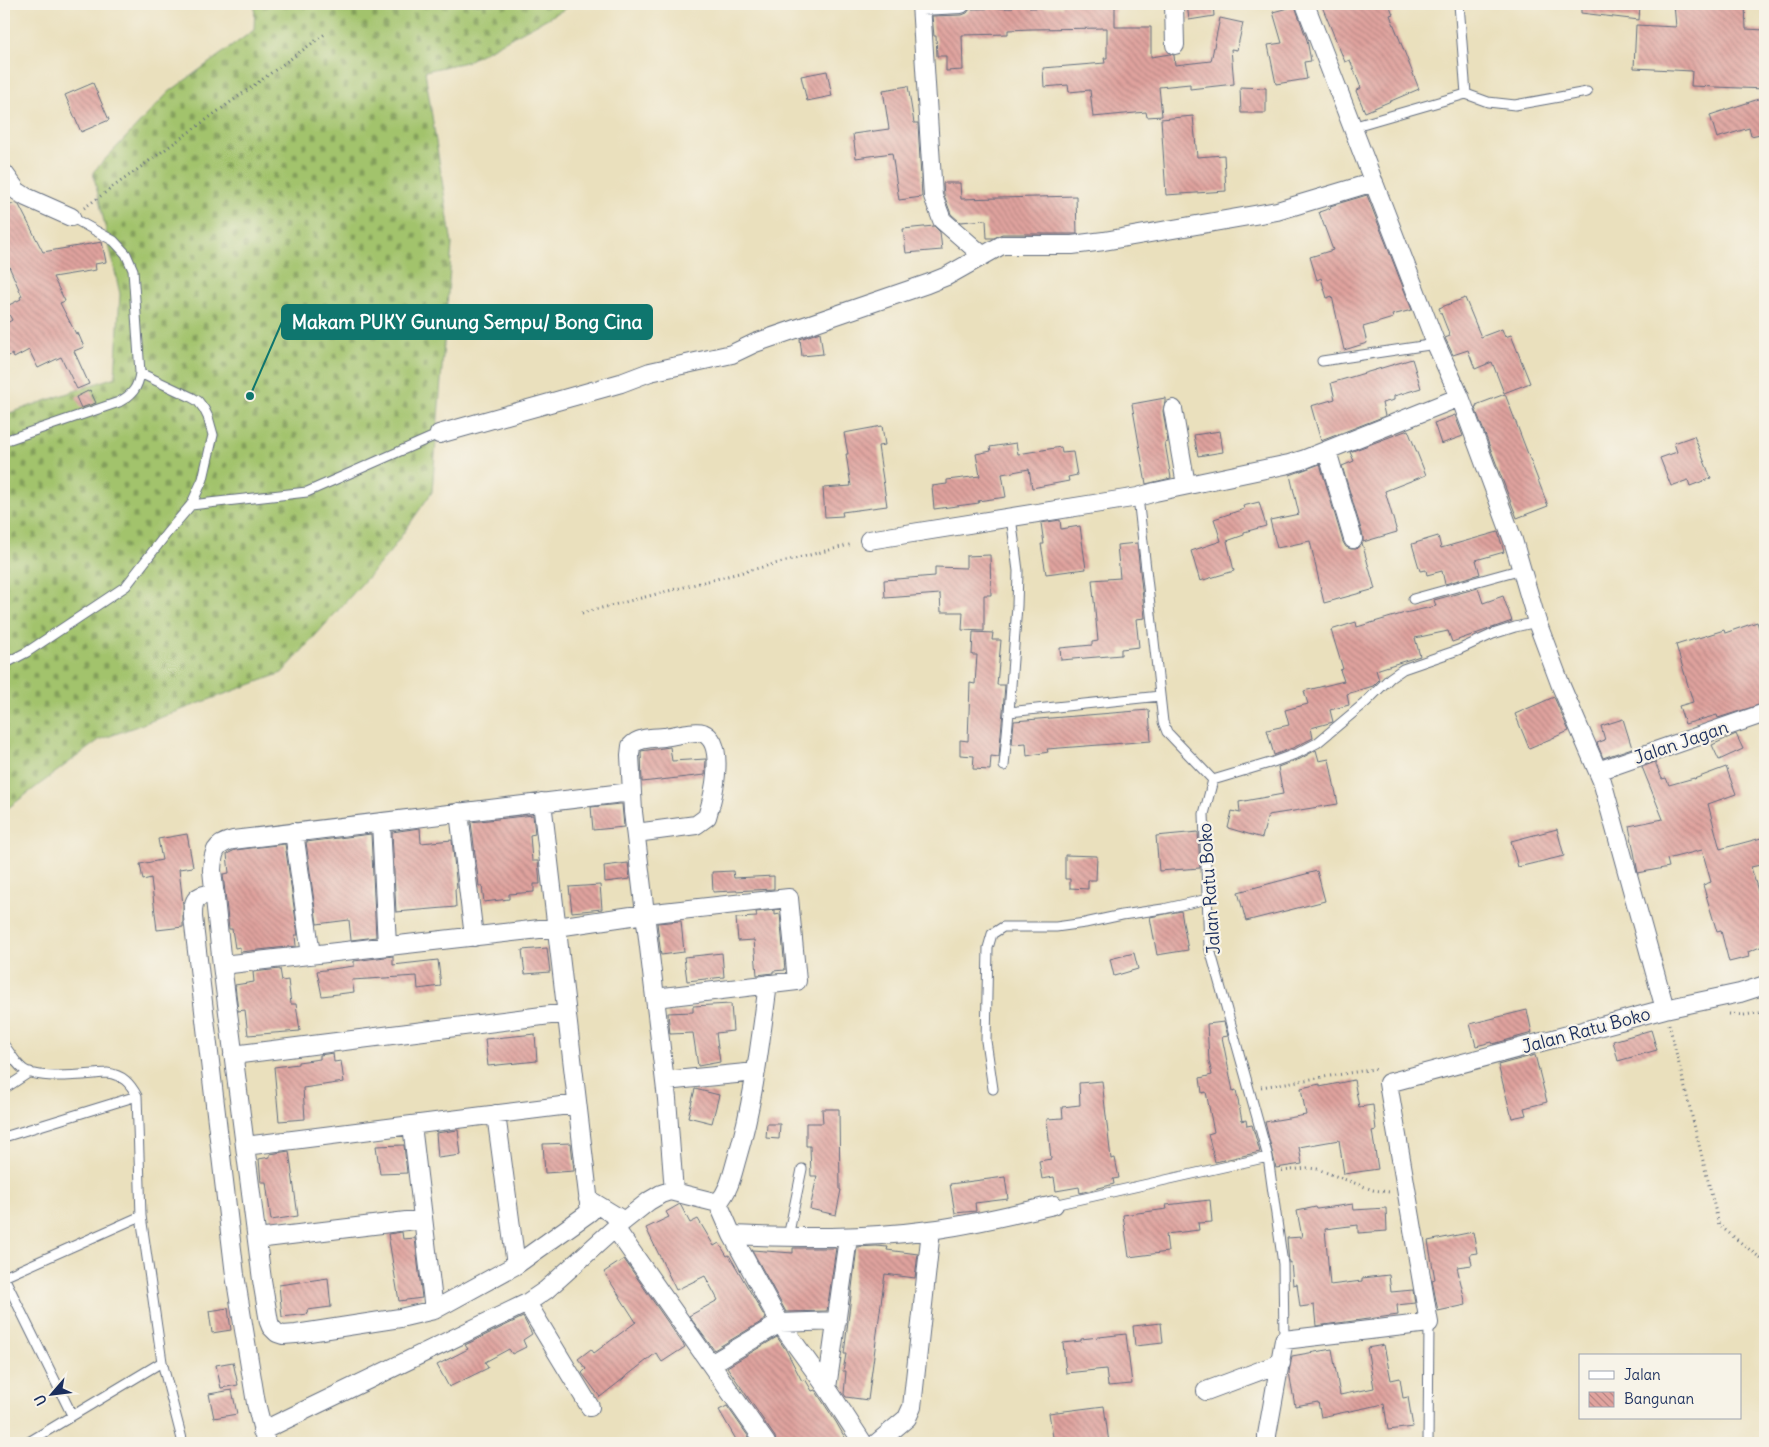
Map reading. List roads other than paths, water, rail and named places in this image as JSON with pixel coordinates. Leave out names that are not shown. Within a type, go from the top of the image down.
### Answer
[{"type":"street","points":[[961,4],[921,5],[933,196],[942,220],[982,256]]},
{"type":"street","points":[[1174,4],[1175,45]]},
{"type":"street","points":[[1306,4],[1436,344],[1460,397],[1513,540],[1537,622],[1561,686],[1598,771],[1665,1009]]},
{"type":"street","points":[[4,173],[17,191],[26,197],[71,217]]},
{"type":"street","points":[[439,434],[621,383],[650,372],[732,354],[755,343],[947,276],[1002,245],[1086,244],[1277,211],[1374,182]]},
{"type":"street","points":[[869,540],[1138,497],[1186,485],[1290,464],[1460,397]]},
{"type":"street","points":[[1173,409],[1186,485]]},
{"type":"street","points":[[1327,451],[1353,539]]},
{"type":"street","name":"Jalan Jagan","points":[[1598,771],[1765,713]]},
{"type":"street","points":[[636,833],[696,824],[707,817],[717,765],[715,746],[708,736],[698,732],[641,740],[633,743],[630,755],[631,792],[665,1081],[674,1192]]},
{"type":"street","points":[[542,802],[590,1212],[516,1264],[434,1310],[419,1315],[346,1327],[296,1334],[283,1335],[277,1333],[269,1322],[244,1146],[222,966],[212,859],[215,852],[224,842],[233,840],[542,802],[631,792]]},
{"type":"street","points":[[460,812],[474,937]]},
{"type":"street","points":[[381,822],[387,946]]},
{"type":"street","points":[[294,832],[311,955]]},
{"type":"street","points":[[215,893],[201,895],[197,898],[194,902],[193,916],[235,1275],[256,1403],[264,1437],[526,1303],[546,1290],[620,1225],[649,1201],[661,1194],[670,1191],[718,1202]]},
{"type":"street","points":[[222,966],[789,898],[798,981],[655,998]]},
{"type":"street","points":[[718,1202],[727,1192],[747,1124],[768,984]]},
{"type":"street","name":"Jalan Ratu Boko","points":[[1429,1323],[1388,1083],[1665,1009],[1740,993],[1765,985]]},
{"type":"street","points":[[233,1055],[566,1013]]},
{"type":"street","points":[[665,1081],[756,1072]]},
{"type":"street","points":[[244,1146],[577,1104]]},
{"type":"street","points":[[496,1114],[516,1264]]},
{"type":"street","points":[[412,1125],[434,1310]]},
{"type":"street","points":[[588,1199],[620,1225],[711,1364],[766,1443]]},
{"type":"street","points":[[718,1202],[732,1235],[780,1323],[828,1388],[863,1443]]},
{"type":"street","points":[[732,1235],[848,1238],[930,1230],[1054,1205]]},
{"type":"street","points":[[257,1239],[423,1219]]},
{"type":"street","points":[[876,1443],[907,1418],[912,1407],[930,1230]]},
{"type":"street","points":[[828,1388],[848,1238]]},
{"type":"street","points":[[526,1303],[590,1407]]},
{"type":"street","points":[[711,1364],[780,1323],[837,1321]]},
{"type":"street","points":[[1284,1340],[1429,1323]]},
{"type":"street","name":"Jalan Ratu Boko","points":[[1267,1443],[1284,1340]]},
{"type":"street","points":[[1206,1391],[1281,1363]]},
{"type":"lane","points":[[1459,4],[1466,94]]},
{"type":"lane","points":[[1352,127],[1466,94],[1488,102],[1515,105],[1588,92]]},
{"type":"lane","points":[[4,441],[119,402],[129,397],[136,389],[140,373],[133,270],[126,254],[114,241],[71,217]]},
{"type":"lane","points":[[1322,361],[1436,344]]},
{"type":"lane","points":[[4,664],[27,652],[126,586],[191,505],[203,479],[212,435],[208,417],[198,401],[140,373]]},
{"type":"lane","points":[[191,505],[307,492],[439,434]]},
{"type":"lane","points":[[1138,497],[1164,727],[1214,780],[1273,762],[1298,753],[1317,743],[1366,702],[1390,678],[1404,669],[1458,650],[1493,634],[1537,622]]},
{"type":"lane","points":[[1004,766],[1017,606],[1018,571],[1012,517]]},
{"type":"lane","points":[[1413,599],[1522,569]]},
{"type":"lane","points":[[1009,712],[1160,696]]},
{"type":"lane","name":"Jalan Ratu Boko","points":[[1214,780],[1204,814],[1209,946],[1268,1157],[1283,1264],[1284,1340]]},
{"type":"lane","points":[[993,1089],[986,1042],[988,948],[992,934],[1003,927],[1056,927],[1163,909],[1208,899]]},
{"type":"lane","points":[[4,1045],[24,1069],[30,1072],[46,1076],[116,1074],[127,1081],[138,1096],[141,1216],[162,1362],[183,1443]]},
{"type":"lane","points":[[4,1089],[30,1072]]},
{"type":"lane","points":[[4,1137],[138,1096]]},
{"type":"lane","points":[[1054,1205],[1268,1157]]},
{"type":"lane","points":[[788,1237],[802,1169]]},
{"type":"lane","points":[[72,1415],[4,1277],[141,1216]]},
{"type":"lane","points":[[1428,1443],[1429,1323]]},
{"type":"lane","points":[[27,1443],[162,1362]]},
{"type":"place","name":"Makam PUKY Gunung Sempu/ Bong Cina","points":[[250,396]]}]
